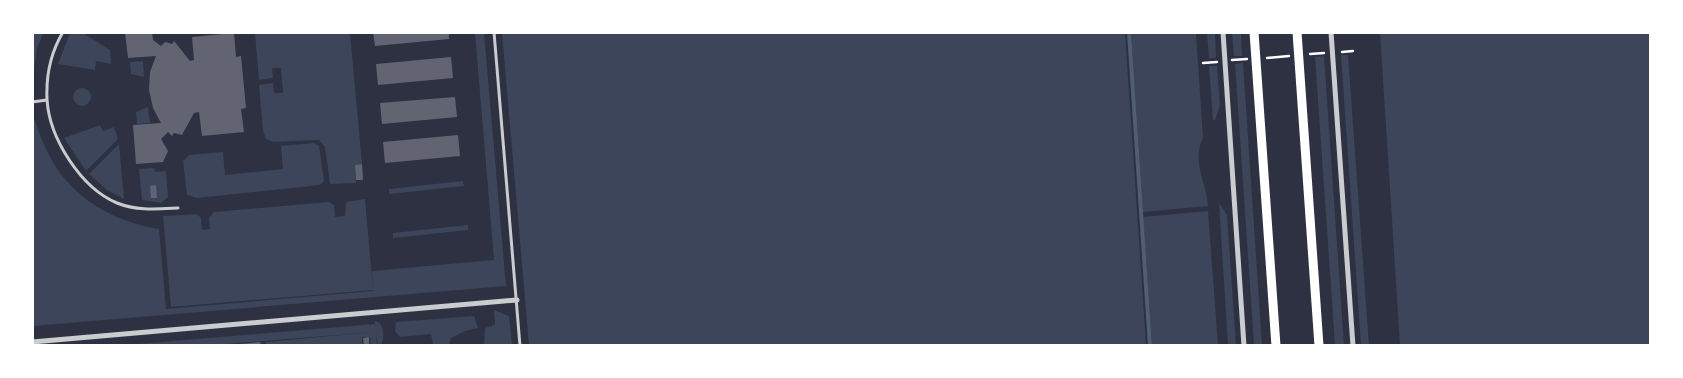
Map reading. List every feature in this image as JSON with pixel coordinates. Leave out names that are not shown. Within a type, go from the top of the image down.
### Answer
[{"type":"main road","points":[[1254,32],[1276,346]]},
{"type":"main road","points":[[1297,32],[1319,346]]},
{"type":"street","points":[[1223,32],[1244,346]]},
{"type":"street","points":[[1331,32],[1353,346]]},
{"type":"street","points":[[32,342],[517,300]]},
{"type":"lane","points":[[63,32],[50,65],[47,100],[62,146],[79,173],[90,184],[118,203],[154,210],[178,208]]},
{"type":"lane","points":[[494,32],[520,346]]},
{"type":"lane","points":[[32,102],[47,100]]},
{"type":"path","points":[[1203,62],[1353,51]]},
{"type":"shaded area","points":[[33,32],[43,33],[37,49],[33,77]]},
{"type":"shaded area","points":[[70,33],[83,33],[110,50],[111,64],[96,61],[95,70],[58,64]]},
{"type":"shaded area","points":[[255,33],[350,33],[362,164],[355,165],[356,183],[330,184],[325,147],[319,140],[273,142],[266,139],[263,131],[259,85],[273,83],[274,93],[283,93],[281,68],[272,68],[273,78],[259,80]]},
{"type":"shaded area","points":[[475,33],[484,33],[506,286],[33,326],[33,121],[35,120],[53,162],[65,179],[80,194],[96,206],[115,216],[136,224],[159,229],[166,309],[373,291],[372,271],[494,260]]},
{"type":"shaded area","points":[[502,33],[1125,33],[1146,345],[529,345]]},
{"type":"shaded area","points":[[1131,33],[1196,33],[1203,138],[1200,147],[1199,164],[1208,206],[1143,212]]},
{"type":"shaded area","points":[[1207,33],[1215,33],[1216,58],[1209,58]]},
{"type":"shaded area","points":[[1232,33],[1241,33],[1242,56],[1234,56]]},
{"type":"shaded area","points":[[1380,33],[1650,33],[1650,345],[1400,345]]},
{"type":"shaded area","points":[[1341,55],[1348,55],[1369,345],[1361,345]]},
{"type":"shaded area","points":[[1324,56],[1344,345],[1335,345],[1315,57]]},
{"type":"shaded area","points":[[143,61],[144,77],[131,74],[130,62]]},
{"type":"shaded area","points":[[1243,63],[1262,345],[1254,345],[1235,64]]},
{"type":"shaded area","points":[[1209,66],[1217,66],[1220,106],[1215,120],[1213,120]]},
{"type":"shaded area","points":[[78,88],[86,88],[91,93],[89,104],[78,106],[73,101],[73,93]]},
{"type":"shaded area","points":[[148,107],[150,123],[137,124],[136,112]]},
{"type":"shaded area","points":[[100,125],[103,131],[114,127],[118,139],[86,171],[64,138]]},
{"type":"shaded area","points":[[314,143],[319,146],[324,181],[320,185],[197,198],[187,195],[183,161],[189,155],[223,152],[225,175],[283,169],[281,146]]},
{"type":"shaded area","points":[[119,144],[124,199],[107,190],[89,174]]},
{"type":"shaded area","points":[[154,168],[155,172],[166,171],[168,197],[161,203],[142,200],[139,169]]},
{"type":"shaded area","points":[[463,181],[464,186],[389,194],[389,189]]},
{"type":"shaded area","points":[[365,199],[373,290],[171,307],[163,216],[197,214],[201,218],[202,230],[210,229],[209,218],[214,212],[329,202],[334,205],[335,217],[345,216],[346,202]]},
{"type":"shaded area","points":[[1219,203],[1227,215],[1236,345],[1228,345]]},
{"type":"shaded area","points":[[1208,211],[1218,345],[1152,345],[1143,217]]},
{"type":"shaded area","points":[[468,225],[468,230],[393,238],[393,233]]},
{"type":"shaded area","points":[[494,310],[509,316],[512,345],[484,345],[485,328],[495,325]]},
{"type":"shaded area","points":[[474,316],[478,328],[465,331],[451,338],[449,345],[433,345],[431,334],[400,337],[395,331],[396,322]]},
{"type":"shaded area","points":[[375,321],[380,323],[383,332],[383,340],[380,345],[378,345],[376,332],[377,345],[371,345],[370,337],[362,337],[362,345],[266,345],[266,342],[374,332],[214,345],[126,345],[375,324]]},
{"type":"building","points":[[125,32],[152,32],[153,40],[161,46],[165,42],[172,44],[174,41],[190,61],[194,60],[192,37],[234,33],[236,57],[241,56],[246,108],[241,109],[244,132],[202,136],[199,112],[194,113],[182,135],[174,133],[172,136],[168,132],[161,139],[168,151],[163,162],[136,164],[133,125],[161,123],[153,108],[149,90],[150,72],[156,56],[128,58]]},
{"type":"building","points":[[373,32],[449,32],[449,39],[375,46]]},
{"type":"building","points":[[451,57],[453,78],[378,85],[376,64]]},
{"type":"building","points":[[455,97],[457,117],[382,124],[380,103]]},
{"type":"building","points":[[458,135],[460,156],[385,163],[383,142]]},
{"type":"building","points":[[362,164],[363,180],[356,180],[355,165]]},
{"type":"building","points":[[156,185],[157,198],[151,198],[150,186]]},
{"type":"building","points":[[369,337],[369,346],[364,346],[363,338]]},
{"type":"building","points":[[260,342],[261,346],[240,346],[240,344]]},
{"type":"waterway","points":[[1129,32],[1150,346]]}]
